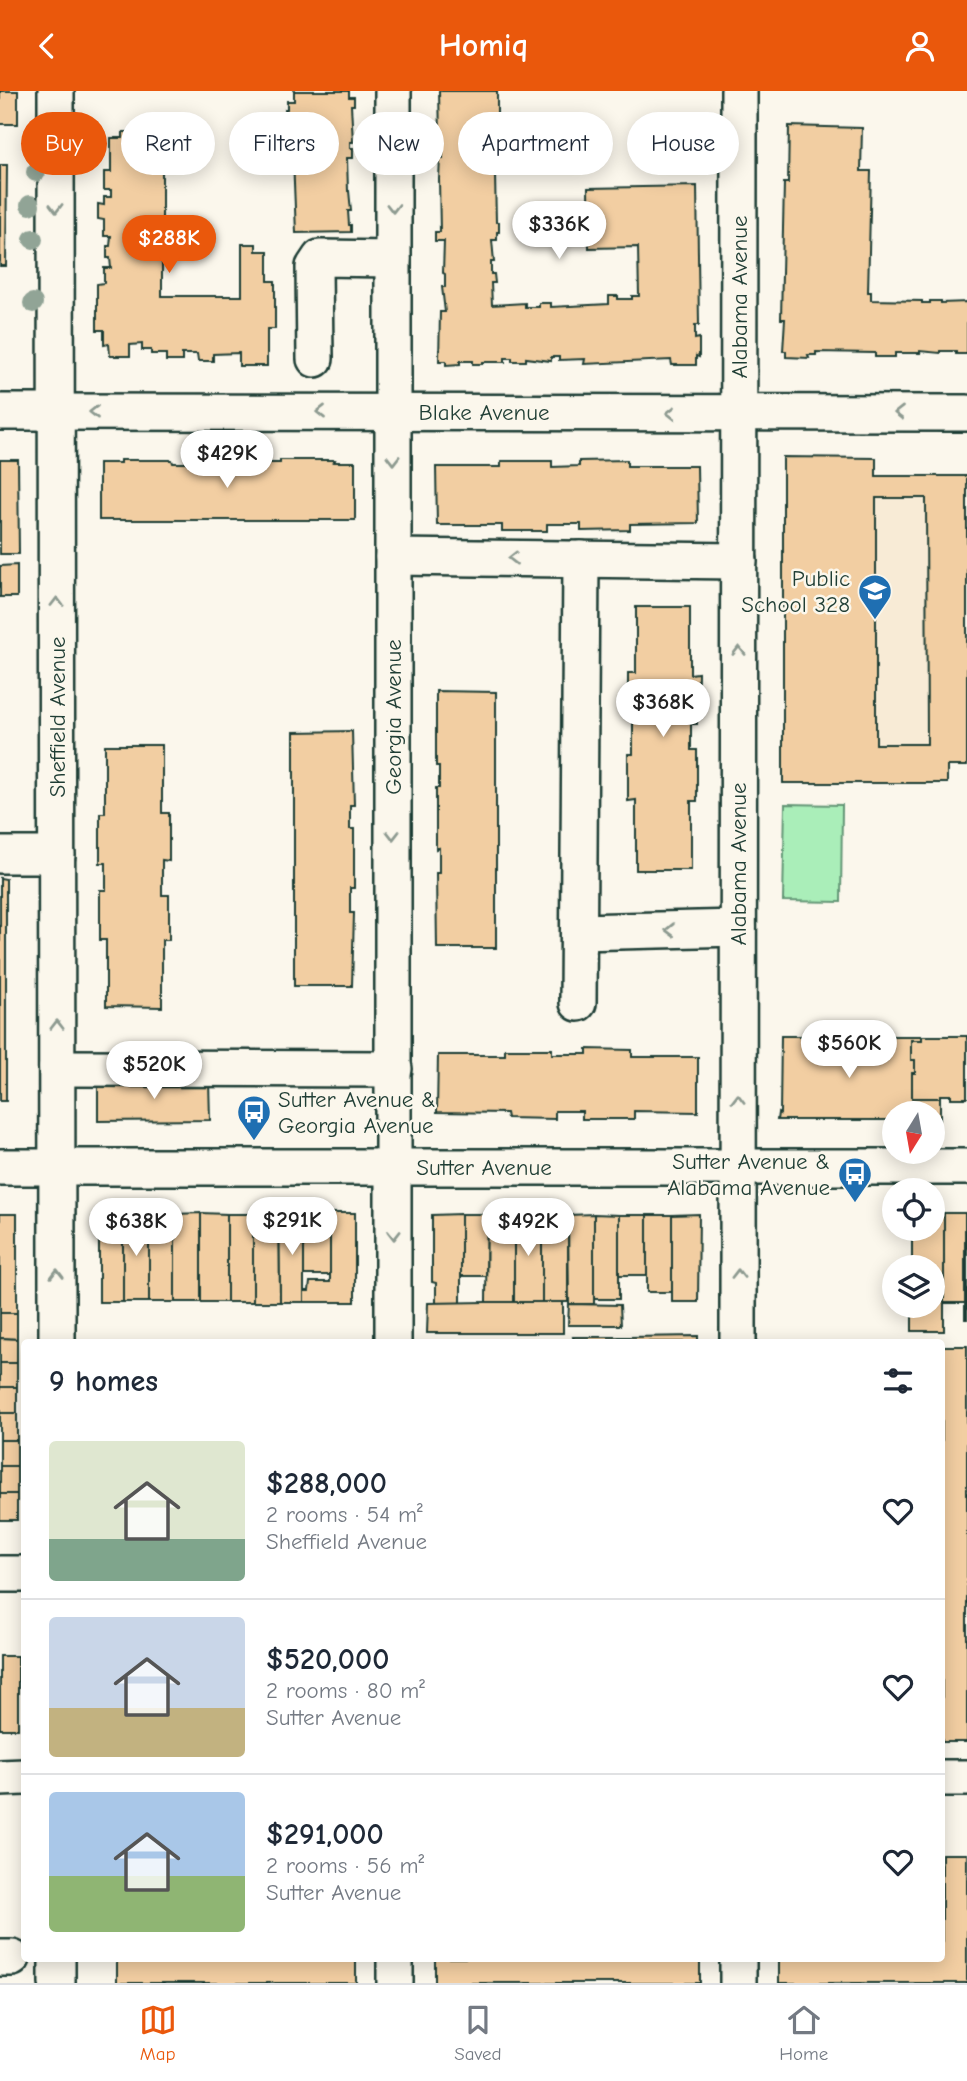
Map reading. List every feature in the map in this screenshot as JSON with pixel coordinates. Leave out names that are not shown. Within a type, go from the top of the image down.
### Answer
[{"type":"street","name":"Sheffield Avenue","points":[[56,91],[57,1339]]},
{"type":"street","name":"Georgia Avenue","points":[[393,91],[393,1339]]},
{"type":"street","name":"Alabama Avenue","points":[[738,1339],[739,91]]},
{"type":"street","points":[[315,359],[316,262],[320,258],[393,259]]},
{"type":"street","name":"Blake Avenue","points":[[0,412],[967,413]]},
{"type":"street","points":[[393,557],[739,561]]},
{"type":"street","points":[[578,1003],[581,559]]},
{"type":"street","points":[[0,855],[57,855]]},
{"type":"street","points":[[579,932],[738,928]]},
{"type":"street","points":[[57,1067],[394,1069]]},
{"type":"street","name":"Sutter Avenue","points":[[0,1167],[967,1167]]},
{"type":"street","points":[[0,1574],[21,1574]]},
{"type":"street","points":[[0,1778],[21,1777]]},
{"type":"street","points":[[945,1778],[967,1779]]},
{"type":"street","points":[[57,1962],[57,1983]]},
{"type":"street","points":[[395,1962],[395,1983]]},
{"type":"street","points":[[738,1962],[738,1983]]},
{"type":"shaded area","name":"Public School 328","points":[[783,457],[876,458],[876,476],[967,476],[947,783],[783,783]]},
{"type":"green space","points":[[785,804],[842,805],[841,902],[783,901]]},
{"type":"building","points":[[0,91],[18,91],[18,124],[0,124]]},
{"type":"building","points":[[294,91],[349,91],[349,97],[354,97],[354,105],[351,105],[353,142],[350,142],[353,158],[347,158],[351,232],[296,233],[294,175],[339,175],[339,112],[285,112],[287,101],[294,101]]},
{"type":"building","points":[[439,91],[497,91],[497,112],[458,112],[458,175],[495,175],[496,222],[499,222],[499,232],[497,240],[492,240],[494,262],[491,262],[491,274],[494,274],[495,283],[491,283],[492,305],[525,303],[525,307],[539,307],[539,303],[551,303],[551,307],[609,304],[609,296],[632,299],[632,296],[639,296],[638,247],[589,248],[588,188],[697,186],[699,325],[695,325],[695,339],[699,338],[699,357],[696,356],[696,365],[672,365],[671,360],[584,364],[585,359],[559,360],[559,357],[551,357],[551,361],[526,358],[526,361],[512,361],[512,358],[505,358],[505,362],[483,364],[460,361],[460,364],[446,365],[446,361],[439,361],[440,312],[445,312],[442,287],[445,287],[444,241],[435,241],[435,232],[440,232],[439,175],[444,175],[444,112],[439,112]]},
{"type":"building","points":[[789,126],[862,128],[861,171],[871,171],[868,292],[871,292],[871,300],[967,302],[967,354],[956,354],[956,351],[920,351],[895,353],[895,357],[875,357],[875,353],[816,352],[816,355],[808,355],[809,358],[786,357],[786,351],[783,351],[785,319],[781,319],[784,183],[788,183]]},
{"type":"building","points":[[111,138],[121,138],[121,175],[162,175],[162,296],[242,296],[242,244],[256,244],[256,251],[268,251],[268,281],[275,281],[275,329],[267,329],[267,366],[239,366],[239,353],[213,354],[213,361],[198,361],[197,354],[182,354],[182,361],[166,361],[166,354],[151,354],[151,350],[142,350],[142,344],[130,345],[130,356],[110,356],[109,344],[104,345],[104,330],[97,330],[97,284],[104,283],[104,268],[111,268],[110,258],[107,258],[107,246],[110,246],[111,236],[104,236],[104,220],[98,219],[98,204],[104,205],[104,197],[111,197],[111,190],[104,190],[104,175],[111,172]]},
{"type":"building","points":[[0,165],[7,165],[6,266],[0,266]]},
{"type":"building","name":"Public School 328","points":[[783,457],[876,458],[876,476],[967,476],[967,766],[947,766],[947,783],[783,783]],"holes":[[[876,498],[926,498],[927,744],[876,744]]]},
{"type":"building","points":[[0,460],[18,460],[19,554],[0,554]]},
{"type":"building","points":[[120,460],[172,460],[173,463],[197,463],[197,460],[257,460],[257,463],[280,463],[280,460],[355,462],[355,520],[99,520],[99,463],[120,463]]},
{"type":"building","points":[[627,460],[627,466],[697,466],[698,523],[630,524],[630,530],[581,531],[581,524],[547,524],[547,531],[502,531],[502,525],[437,525],[436,467],[501,467],[501,461],[552,461],[552,467],[579,466],[579,461]]},
{"type":"building","points":[[17,565],[17,597],[0,597],[0,566]]},
{"type":"building","points":[[636,607],[690,607],[690,674],[698,673],[697,724],[691,724],[691,750],[697,750],[697,801],[691,801],[691,870],[636,870],[636,800],[628,801],[628,754],[633,754],[633,719],[628,719],[628,673],[636,673]]},
{"type":"building","points":[[436,691],[496,692],[496,948],[437,948],[436,873],[439,873],[439,848],[436,849],[436,788],[439,788],[439,766],[436,766]]},
{"type":"building","points":[[352,731],[352,986],[294,986],[294,732]]},
{"type":"building","points":[[105,745],[162,745],[162,813],[169,813],[169,861],[162,860],[162,895],[169,895],[169,940],[162,940],[162,1007],[106,1006],[106,940],[100,940],[100,890],[106,890],[106,863],[100,863],[100,813],[105,813]]},
{"type":"building","points":[[0,878],[6,879],[6,1101],[0,1101]]},
{"type":"building","points":[[781,1036],[846,1036],[846,1051],[866,1051],[866,1036],[922,1036],[922,1040],[911,1040],[911,1060],[915,1060],[912,1098],[940,1098],[940,1101],[882,1101],[882,1120],[777,1120],[778,1113],[780,1114]]},
{"type":"building","points":[[922,1036],[967,1036],[967,1098],[940,1095],[940,1098],[912,1098],[915,1060],[911,1060],[911,1040],[922,1040]]},
{"type":"building","points":[[505,1049],[552,1049],[552,1054],[587,1054],[587,1049],[632,1050],[632,1057],[698,1057],[698,1112],[634,1111],[634,1119],[582,1119],[582,1111],[555,1111],[555,1119],[507,1118],[506,1113],[437,1112],[438,1055],[505,1055]]},
{"type":"building","points":[[98,1081],[209,1081],[210,1120],[98,1121]]},
{"type":"building","points":[[149,1213],[175,1214],[175,1302],[149,1302]]},
{"type":"building","points":[[149,1213],[149,1302],[123,1302],[123,1214]]},
{"type":"building","points":[[201,1213],[227,1214],[227,1302],[201,1302]]},
{"type":"building","points":[[201,1213],[201,1302],[175,1302],[175,1214]]},
{"type":"building","points":[[279,1213],[304,1213],[304,1302],[280,1302]]},
{"type":"building","points":[[279,1213],[280,1302],[253,1302],[253,1214]]},
{"type":"building","points":[[304,1213],[330,1213],[330,1275],[304,1275]]},
{"type":"building","points":[[330,1213],[355,1213],[355,1302],[304,1302],[304,1291],[309,1291],[310,1282],[330,1282]]},
{"type":"building","points":[[945,1213],[965,1213],[965,1303],[945,1303]]},
{"type":"building","points":[[967,1213],[967,1319],[965,1319]]},
{"type":"building","points":[[0,1214],[17,1214],[17,1313],[0,1313]]},
{"type":"building","points":[[99,1214],[123,1214],[123,1302],[99,1302]]},
{"type":"building","points":[[227,1214],[253,1214],[253,1302],[227,1302]]},
{"type":"building","points":[[461,1214],[487,1214],[486,1276],[461,1276]]},
{"type":"building","points":[[461,1214],[461,1303],[436,1303],[436,1283],[432,1282],[432,1215]]},
{"type":"building","points":[[487,1214],[514,1214],[514,1302],[486,1302]]},
{"type":"building","points":[[514,1214],[542,1214],[542,1302],[514,1302]]},
{"type":"building","points":[[542,1214],[568,1215],[568,1302],[542,1302]]},
{"type":"building","points":[[594,1214],[619,1215],[619,1299],[594,1299]]},
{"type":"building","points":[[594,1214],[594,1304],[569,1304],[568,1215]]},
{"type":"building","points":[[699,1214],[698,1302],[672,1302],[672,1215]]},
{"type":"building","points":[[619,1215],[647,1215],[647,1275],[619,1275]]},
{"type":"building","points":[[647,1215],[672,1215],[672,1292],[647,1292]]},
{"type":"building","points":[[912,1241],[944,1241],[944,1255],[912,1255]]},
{"type":"building","points":[[563,1302],[563,1333],[427,1333],[428,1303]]},
{"type":"building","points":[[569,1304],[620,1305],[621,1325],[568,1325]]},
{"type":"building","points":[[0,1313],[17,1313],[17,1339],[0,1338]]},
{"type":"building","points":[[912,1318],[944,1318],[944,1331],[912,1331]]},
{"type":"building","points":[[698,1336],[698,1339],[629,1339]]},
{"type":"building","points":[[573,1337],[629,1337],[629,1339]]},
{"type":"building","points":[[0,1338],[17,1339],[17,1363],[0,1363]]},
{"type":"building","points":[[945,1346],[967,1346],[967,1742],[945,1742]]},
{"type":"building","points":[[0,1363],[17,1363],[17,1387],[0,1387]]},
{"type":"building","points":[[0,1387],[17,1387],[17,1413],[0,1413]]},
{"type":"building","points":[[0,1413],[17,1413],[17,1440],[0,1440]]},
{"type":"building","points":[[0,1440],[17,1440],[17,1466],[0,1466]]},
{"type":"building","points":[[0,1466],[17,1466],[17,1494],[0,1494]]},
{"type":"building","points":[[0,1494],[17,1494],[17,1520],[0,1520]]},
{"type":"building","points":[[0,1656],[18,1656],[18,1729],[0,1729]]},
{"type":"building","points":[[945,1854],[967,1854],[967,1983],[779,1983],[779,1962],[945,1962]]},
{"type":"building","points":[[117,1962],[356,1962],[356,1983],[117,1983]]},
{"type":"building","points":[[435,1962],[700,1962],[700,1983],[435,1983]]},
{"type":"place","name":"Public School 328","points":[[875,621]]},
{"type":"place","name":"Sutter Avenue & Georgia Avenue","points":[[254,1142]]},
{"type":"place","name":"Sutter Avenue & Alabama Avenue","points":[[855,1204]]}]
